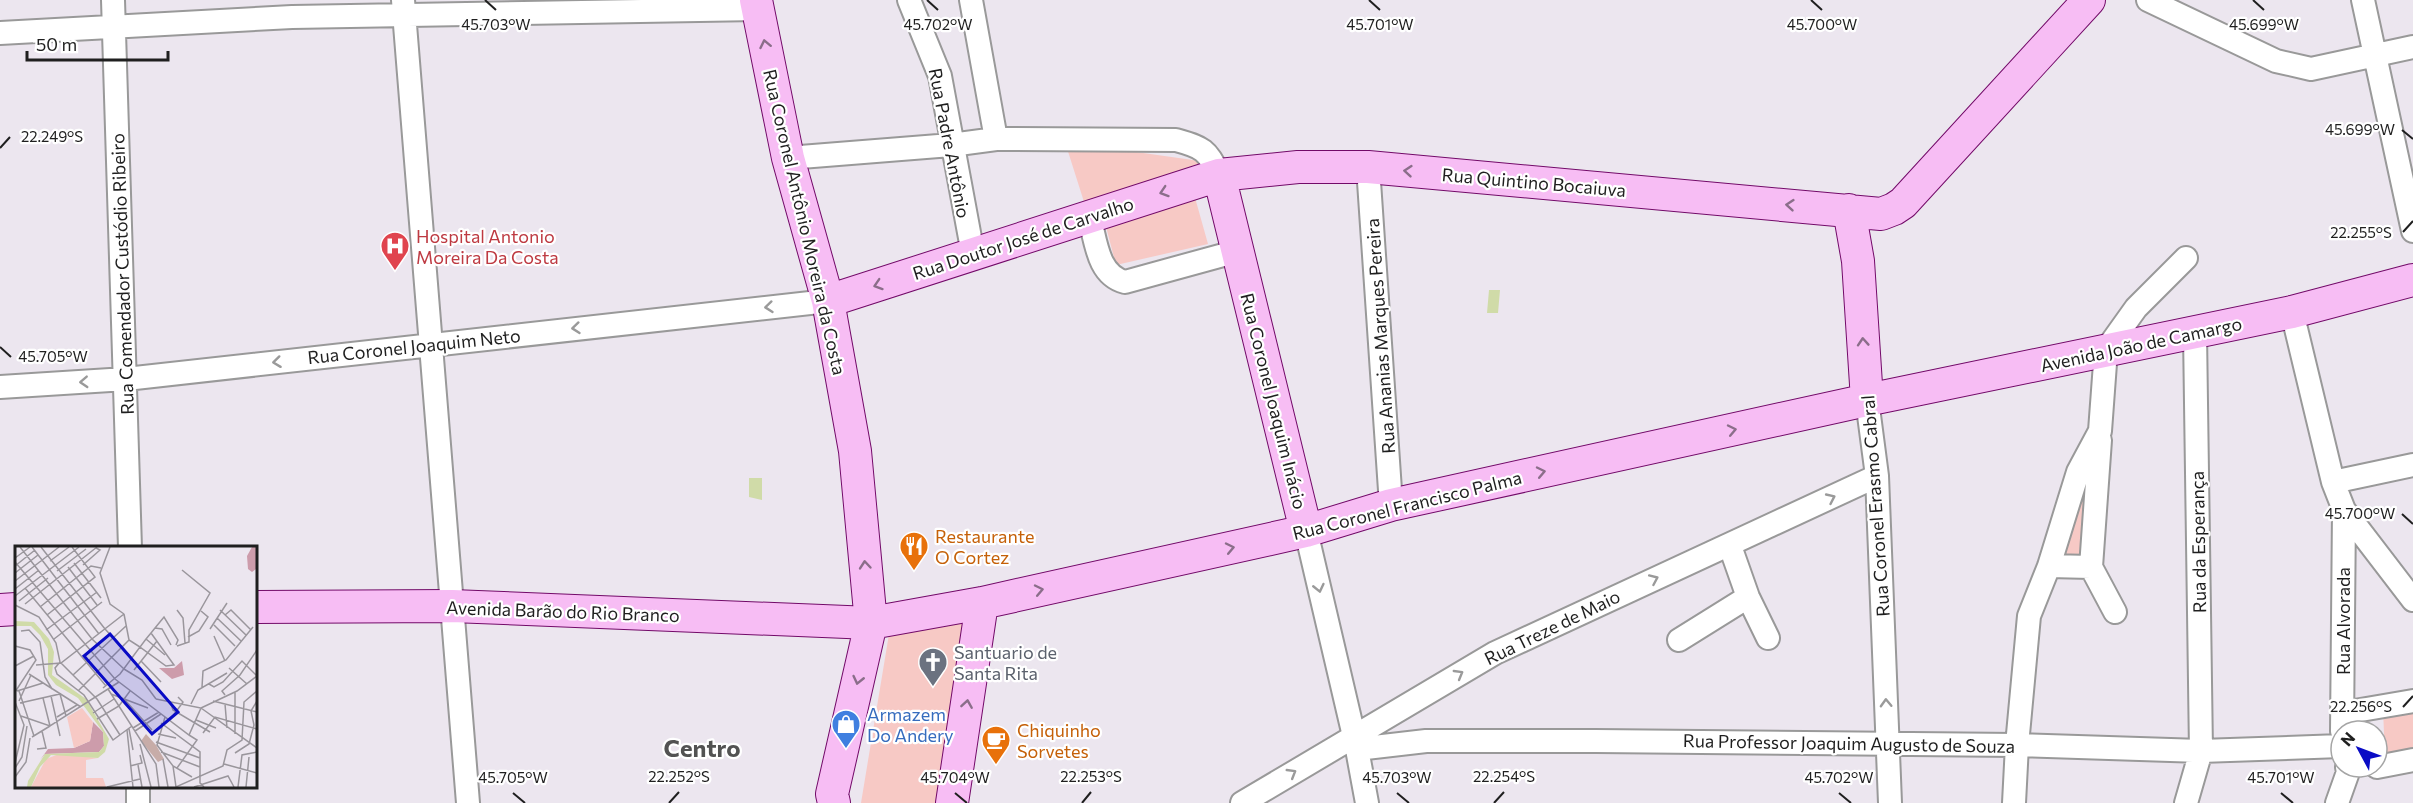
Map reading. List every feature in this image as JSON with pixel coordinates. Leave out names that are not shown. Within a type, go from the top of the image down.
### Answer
[{"type":"main road","name":"Rua Quintino Bocaiuva","points":[[1219,175],[1299,167],[1368,167],[1881,213],[1903,203],[2089,0]]},
{"type":"main road","name":"Rua Coronel Antônio Moreira da Costa","points":[[757,5],[788,158],[828,301],[855,451],[871,623],[832,794],[834,803]]},
{"type":"main road","name":"Rua Doutor José de Carvalho","points":[[828,301],[1219,175]]},
{"type":"main road","name":"Rua Coronel Joaquim Inácio","points":[[1219,175],[1305,531]]},
{"type":"main road","name":"Rua Coronel Erasmo Cabral","points":[[1849,210],[1858,261],[1867,400]]},
{"type":"main road","name":"Avenida João de Camargo","points":[[1867,400],[2292,312],[2413,280]]},
{"type":"main road","name":"Rua Coronel Francisco Palma","points":[[871,623],[982,603],[1305,531],[1391,505],[1867,400]]},
{"type":"main road","points":[[952,803],[982,603]]},
{"type":"main road","name":"Avenida Barão do Rio Branco","points":[[256,607],[452,606],[871,623]]},
{"type":"main road","points":[[0,610],[15,609]]},
{"type":"street","name":"Rua Comendador Custódio Ribeiro","points":[[113,0],[130,546]]},
{"type":"street","name":"Rua Padre Antônio","points":[[909,0],[940,76],[973,254]]},
{"type":"street","points":[[971,0],[996,139]]},
{"type":"street","points":[[2148,0],[2276,61],[2310,69],[2413,47]]},
{"type":"street","points":[[2363,0],[2413,231]]},
{"type":"street","points":[[0,33],[292,17],[403,8],[757,5]]},
{"type":"street","points":[[403,8],[468,803]]},
{"type":"street","points":[[788,158],[951,145],[996,139],[1176,140],[1194,145],[1211,156],[1219,175]]},
{"type":"street","name":"Rua Ananias Marques Pereira","points":[[1368,167],[1391,505]]},
{"type":"street","points":[[1089,216],[1103,266],[1115,279],[1125,282],[1238,251]]},
{"type":"street","points":[[2115,612],[2091,567],[2106,350],[2136,309],[2186,258]]},
{"type":"street","name":"Rua Coronel Joaquim Neto","points":[[0,387],[126,379],[828,301]]},
{"type":"street","points":[[2292,312],[2333,482],[2344,510],[2413,600]]},
{"type":"street","name":"Rua da Esperança","points":[[2186,803],[2201,751],[2195,333]]},
{"type":"street","name":"Rua Coronel Erasmo Cabral","points":[[1867,400],[1876,476],[1890,803]]},
{"type":"street","points":[[2014,803],[2029,616],[2049,566],[2078,472],[2100,431]]},
{"type":"street","points":[[2333,482],[2413,465]]},
{"type":"street","name":"Rua Treze de Maio","points":[[1242,803],[1355,742],[1495,653],[1730,546],[1876,476]]},
{"type":"street","name":"Rua Alvorada","points":[[2342,719],[2344,510]]},
{"type":"street","name":"Rua Coronel Joaquim Inácio","points":[[1305,531],[1355,742],[1367,803]]},
{"type":"street","points":[[1730,546],[1748,597],[1768,638]]},
{"type":"street","points":[[2049,566],[2091,567]]},
{"type":"street","points":[[1679,640],[1748,597]]},
{"type":"street","points":[[2352,719],[2413,700]]},
{"type":"street","name":"Rua Professor Joaquim Augusto de Souza","points":[[1355,742],[2017,745],[2201,751],[2329,746]]},
{"type":"street","points":[[2389,765],[2413,760]]},
{"type":"street","points":[[2337,803],[2345,779]]},
{"type":"shaded area","points":[[1065,142],[1200,161],[1201,166],[1085,205]]},
{"type":"shaded area","points":[[1194,194],[1208,244],[1116,265],[1104,219]]},
{"type":"shaded area","points":[[1489,290],[1500,290],[1498,313],[1487,313]]},
{"type":"shaded area","points":[[749,478],[762,478],[762,500],[749,497]]},
{"type":"shaded area","points":[[2083,496],[2091,498],[2086,561],[2062,556]]},
{"type":"shaded area","points":[[968,618],[940,803],[861,803],[890,628]]},
{"type":"shaded area","points":[[2413,708],[2413,756],[2389,757],[2389,719],[2383,719],[2383,709]]},
{"type":"place","name":"Hospital Antonio Moreira Da Costa","points":[[395,272]]},
{"type":"place","name":"Restaurante O Cortez","points":[[914,572]]},
{"type":"place","name":"Santuario de Santa Rita","points":[[933,688]]},
{"type":"place","name":"Armazem Do Andery","points":[[846,750]]},
{"type":"place","name":"Chiquinho Sorvetes","points":[[996,766]]},
{"type":"district","name":"Centro","points":[[702,747]]}]
